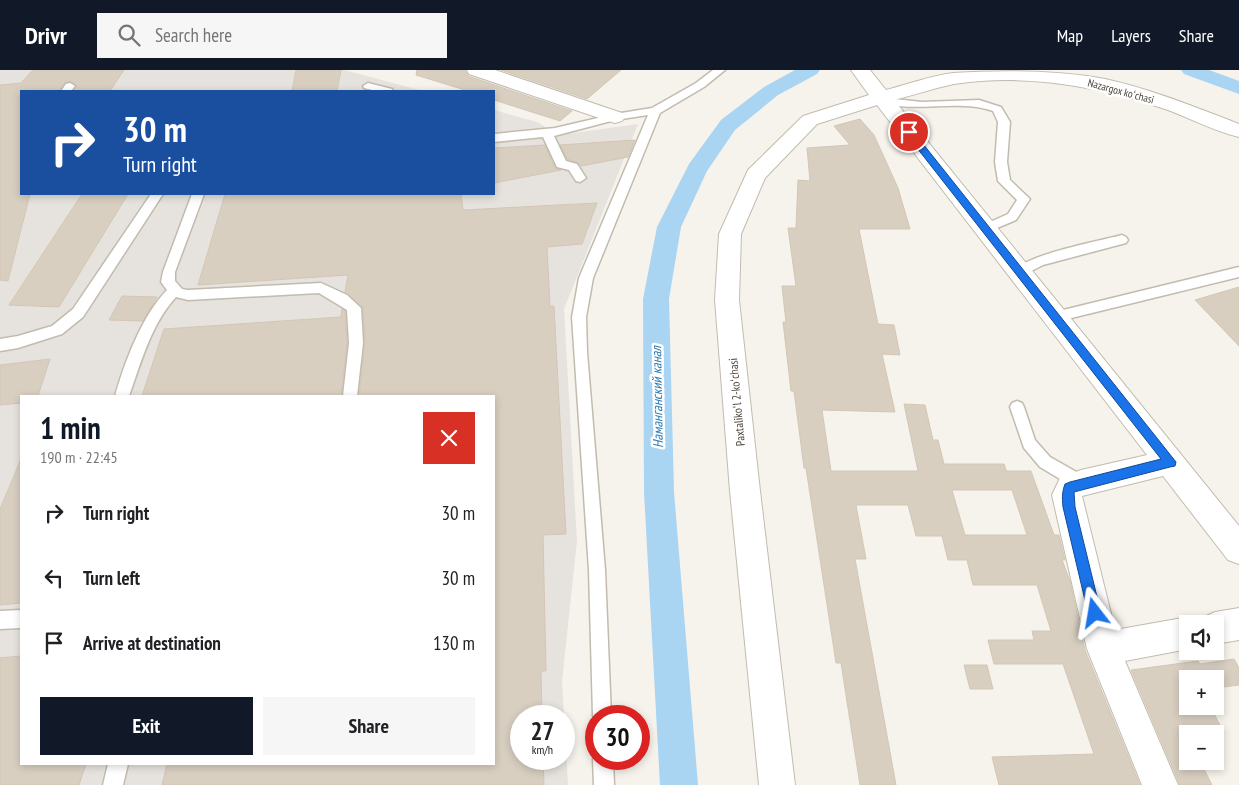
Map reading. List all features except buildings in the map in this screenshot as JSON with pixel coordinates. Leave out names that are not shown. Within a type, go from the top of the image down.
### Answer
[{"type":"street","points":[[476,70],[615,116]]},
{"type":"street","points":[[860,70],[1239,550]]},
{"type":"street","name":"Nazargox koʻchasi","points":[[883,99],[951,78],[993,74],[1099,77],[1239,131]]},
{"type":"street","name":"Paxtalikoʻl 2-koʻchasi","points":[[778,785],[746,501],[727,300],[730,234],[756,175],[810,120],[883,99]]},
{"type":"street","points":[[1160,785],[1103,649],[1067,495],[1070,488],[1081,483],[1170,462]]},
{"type":"street","points":[[1224,626],[1239,624]]},
{"type":"street","points":[[1103,649],[1179,635]]},
{"type":"lane","points":[[495,138],[546,133],[615,116],[655,111],[700,85],[720,70]]},
{"type":"lane","points":[[368,86],[384,90]]},
{"type":"lane","points":[[883,99],[946,106],[979,103],[997,109],[1004,122],[1000,162],[1004,181],[1024,199],[1012,217],[985,229]]},
{"type":"lane","points":[[602,705],[597,570],[579,317],[586,278],[655,111]]},
{"type":"lane","points":[[495,131],[508,137]]},
{"type":"lane","points":[[546,133],[552,141],[560,164],[573,167],[580,178]]},
{"type":"lane","points":[[0,345],[18,342],[57,330],[78,313],[156,195]]},
{"type":"lane","points":[[198,195],[169,272],[168,282],[178,293],[188,295],[321,288],[342,299],[354,308],[356,343],[350,395]]},
{"type":"lane","points":[[1020,272],[1039,261],[1122,240]]},
{"type":"lane","points":[[1055,317],[1239,272]]},
{"type":"lane","points":[[122,395],[136,356],[160,306],[175,290]]},
{"type":"lane","points":[[1017,407],[1029,443],[1045,462],[1081,483]]},
{"type":"lane","points":[[0,620],[20,619]]},
{"type":"lane","points":[[113,785],[118,765]]},
{"type":"lane","points":[[603,770],[604,785]]},
{"type":"shaded area","points":[[0,70],[344,70],[419,90],[20,90],[20,195],[495,195],[495,110],[537,122],[559,135],[638,124],[564,309],[577,541],[562,681],[563,705],[510,705],[510,770],[567,770],[568,785],[0,785]]},
{"type":"waterway","name":"Наманганский канал","points":[[679,785],[659,492],[656,299],[669,227],[697,169],[728,125],[771,91],[810,70]]},
{"type":"waterway","name":"Наманганский канал","points":[[1191,70],[1239,88]]},
{"type":"route","points":[[909,132],[1170,462],[1081,483],[1070,488],[1067,495],[1069,507],[1095,613]]}]
